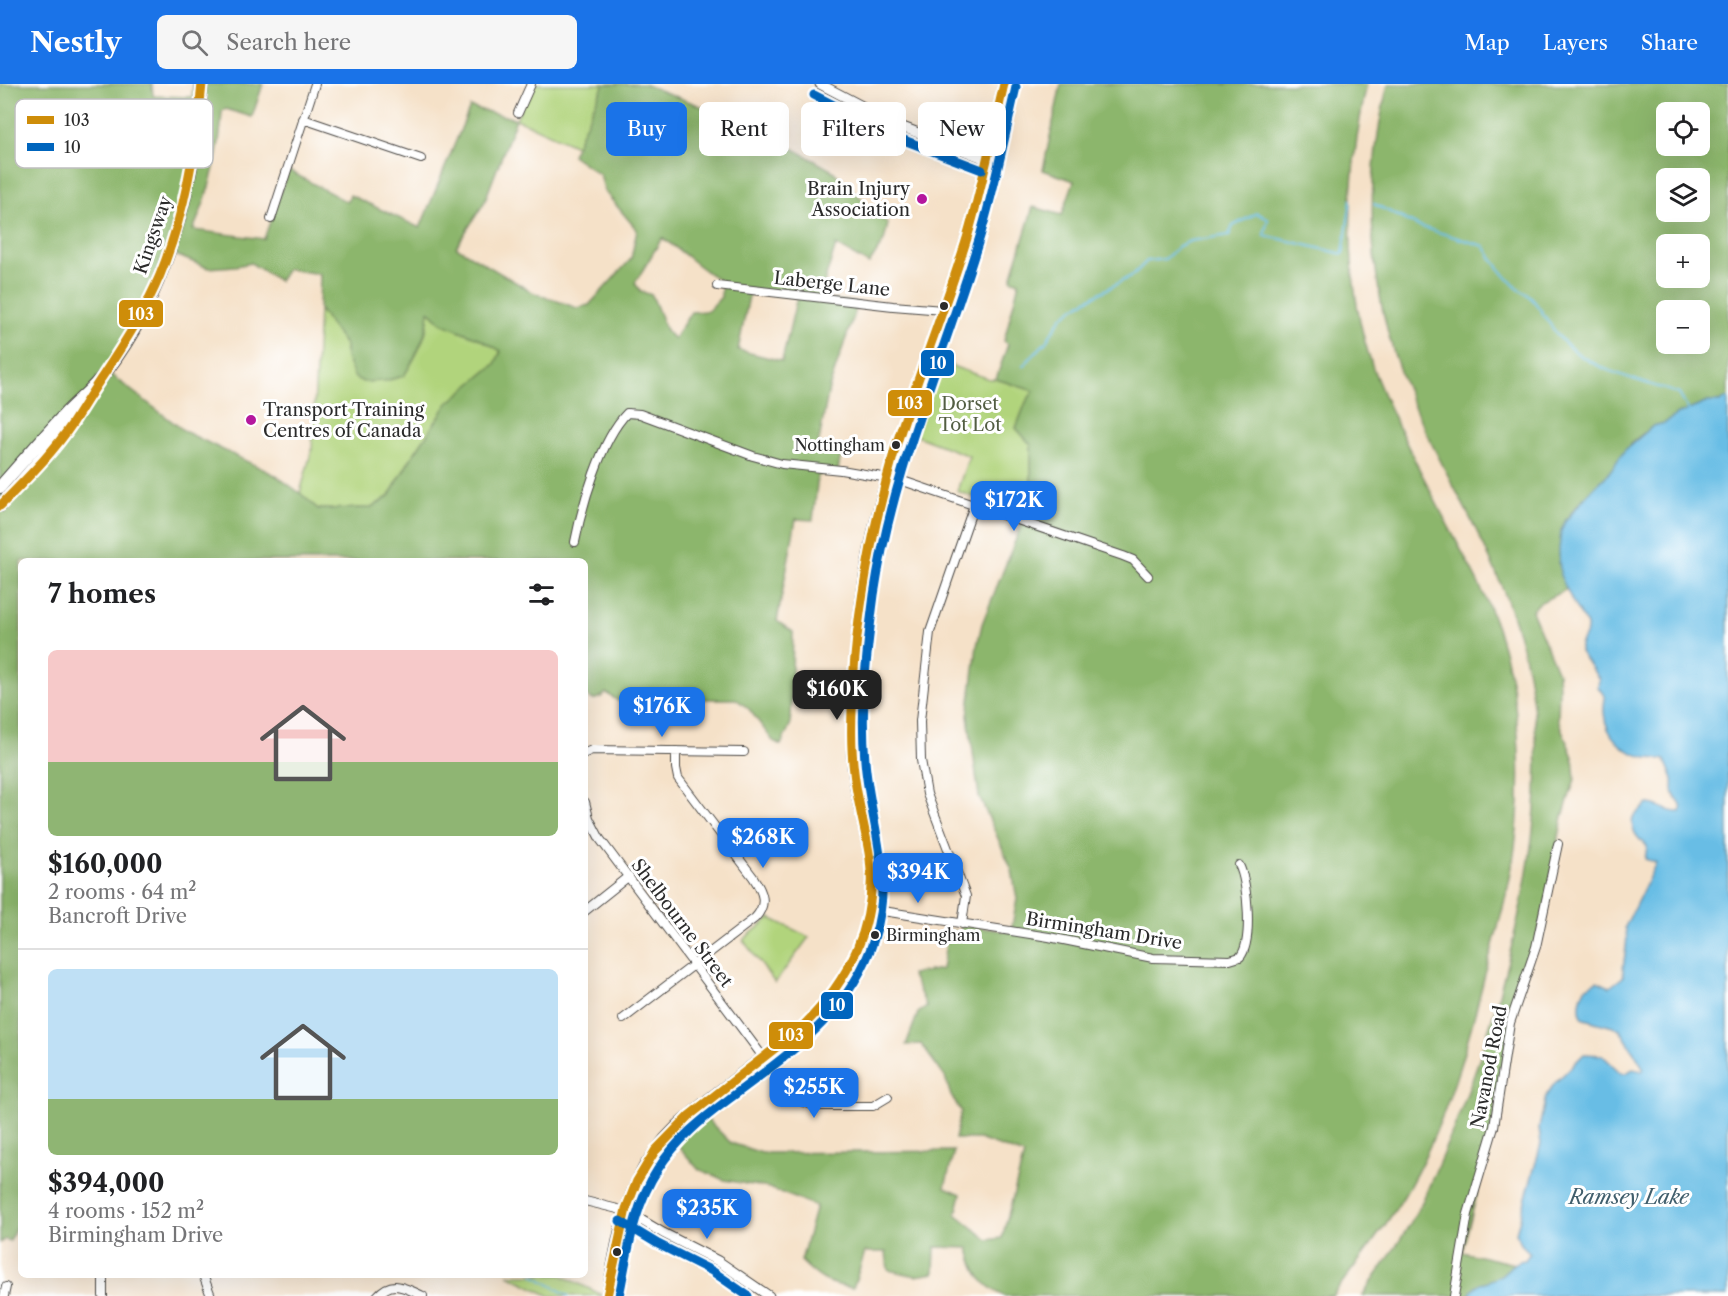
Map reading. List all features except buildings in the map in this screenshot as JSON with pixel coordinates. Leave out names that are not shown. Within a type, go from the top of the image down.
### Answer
[{"type":"main road","name":"Kingsway","points":[[200,99],[202,84]]},
{"type":"main road","points":[[607,1296],[626,1211],[645,1164],[668,1134],[687,1115],[802,1027],[835,993],[848,973],[857,952],[870,909],[871,868],[852,765],[852,708],[861,604],[887,477],[968,234],[1004,84]]},
{"type":"main road","name":"Kingsway","points":[[0,507],[72,424],[96,383],[122,349],[148,301],[169,252],[191,168]]},
{"type":"main road","name":"Kingsway","points":[[0,487],[96,383]]},
{"type":"street","points":[[271,219],[315,84]]},
{"type":"street","points":[[518,113],[531,84]]},
{"type":"street","points":[[820,84],[900,126],[986,159]]},
{"type":"street","points":[[303,120],[421,159]]},
{"type":"street","name":"Laberge Lane","points":[[717,286],[943,310]]},
{"type":"street","points":[[575,542],[588,491],[602,456],[618,422],[627,413],[640,414],[753,456],[782,464],[887,477],[1123,556],[1133,560],[1148,576]]},
{"type":"street","points":[[963,924],[966,896],[927,794],[921,760],[920,721],[930,632],[974,505]]},
{"type":"street","points":[[623,1019],[755,918],[761,911],[762,891],[678,778],[676,751]]},
{"type":"street","points":[[588,752],[744,752]]},
{"type":"street","name":"Shelbourne Street","points":[[588,814],[600,838],[790,1093],[812,1106],[873,1106],[888,1097]]},
{"type":"street","name":"Navanod Road","points":[[1454,1296],[1468,1214],[1494,1127],[1510,1023],[1536,947],[1558,844]]},
{"type":"street","name":"Birmingham Drive","points":[[870,909],[1049,937],[1154,958],[1230,960],[1240,957],[1247,943],[1245,876],[1239,865]]},
{"type":"street","points":[[588,908],[629,876]]},
{"type":"street","points":[[588,1202],[626,1211],[663,1233],[718,1260],[769,1296]]},
{"type":"street","points":[[103,1278],[103,1296]]},
{"type":"street","points":[[204,1278],[211,1296]]},
{"type":"street","points":[[377,1296],[386,1287],[394,1285],[423,1296]]},
{"type":"green space","points":[[0,84],[152,84],[153,96],[192,97],[193,84],[263,84],[252,117],[226,109],[222,111],[213,172],[193,230],[264,239],[288,170],[347,202],[350,195],[420,228],[470,107],[516,119],[484,203],[456,247],[532,292],[577,308],[589,305],[631,259],[637,230],[605,192],[600,175],[572,155],[604,84],[644,84],[699,105],[699,156],[789,156],[789,146],[801,153],[801,156],[806,156],[833,171],[888,224],[884,241],[869,264],[836,245],[819,298],[858,303],[829,388],[818,446],[841,455],[837,475],[818,475],[813,520],[796,519],[777,621],[793,632],[791,723],[781,745],[773,741],[749,709],[736,699],[642,699],[620,702],[606,693],[593,700],[588,697],[588,558],[18,558],[18,1222],[10,1241],[5,1239],[0,1243]],"holes":[[[662,238],[721,281],[721,297],[708,311],[691,312],[674,339],[666,330],[652,295],[640,291],[635,283]],[[168,252],[208,268],[251,263],[279,281],[287,269],[320,274],[319,309],[346,346],[346,358],[355,378],[363,382],[385,381],[404,376],[424,336],[429,311],[443,324],[478,338],[501,351],[495,364],[448,403],[389,496],[371,508],[318,509],[275,475],[186,432],[106,371]],[[750,291],[797,297],[782,361],[738,350]]]},
{"type":"green space","points":[[532,84],[604,84],[576,146],[516,119]]},
{"type":"green space","points":[[1061,84],[1367,84],[1355,155],[1351,229],[1356,301],[1364,337],[1374,371],[1395,421],[1486,599],[1507,662],[1517,723],[1519,755],[1515,849],[1510,878],[1469,1034],[1442,1118],[1418,1171],[1370,1247],[1332,1296],[1004,1296],[996,1292],[980,1277],[973,1264],[969,1248],[935,1247],[934,1273],[916,1276],[888,1270],[886,1252],[865,1252],[853,1288],[836,1285],[813,1272],[801,1261],[816,1206],[769,1188],[724,1180],[698,1169],[668,1134],[696,1108],[731,1143],[762,1153],[954,1151],[945,1187],[961,1194],[956,1214],[988,1240],[1002,1238],[1024,1155],[979,1139],[955,1139],[961,1111],[951,1096],[945,1077],[921,1044],[906,1045],[918,1013],[927,1007],[911,974],[942,969],[948,930],[960,932],[962,925],[1011,932],[1017,899],[1012,870],[979,796],[968,716],[982,624],[1025,516],[1031,490],[1031,445],[1016,428],[1026,402],[1034,391],[996,379],[1008,344],[1004,341],[1019,282],[1011,279],[1033,207],[1062,215],[1074,181],[1043,170]]},
{"type":"green space","points":[[1388,84],[1728,84],[1728,397],[1720,402],[1708,402],[1676,415],[1665,423],[1653,426],[1632,442],[1608,474],[1579,503],[1561,531],[1559,564],[1567,589],[1539,603],[1532,611],[1558,673],[1558,720],[1573,757],[1575,779],[1563,816],[1545,910],[1514,1010],[1488,1152],[1462,1252],[1514,1264],[1498,1277],[1478,1286],[1469,1296],[1362,1296],[1421,1204],[1462,1107],[1488,1031],[1519,914],[1528,866],[1537,768],[1535,719],[1527,669],[1505,594],[1483,544],[1421,422],[1403,381],[1390,340],[1380,298],[1374,256],[1372,214],[1379,128]]},
{"type":"green space","points":[[319,309],[346,346],[346,358],[404,375],[417,353],[427,328],[428,311],[501,350],[495,364],[448,404],[389,496],[371,508],[318,509],[300,493],[312,449]]},
{"type":"green space","name":"Dorset Tot Lot","points":[[926,357],[989,379],[996,379],[1034,391],[1026,402],[1016,428],[1031,444],[1031,490],[1025,516],[957,491],[969,456],[901,430]]},
{"type":"green space","points":[[770,918],[809,937],[775,983],[743,940]]},
{"type":"green space","points":[[514,1278],[567,1278],[604,1296],[550,1296]]},
{"type":"water","name":"Ramsey Lake","points":[[1728,397],[1728,1296],[1469,1296],[1475,1288],[1501,1275],[1515,1263],[1525,1260],[1530,1253],[1521,1244],[1516,1233],[1541,1144],[1539,1128],[1546,1096],[1554,1084],[1584,1054],[1602,1055],[1621,1073],[1633,1069],[1642,1071],[1644,1069],[1620,1029],[1584,1019],[1580,1012],[1580,1004],[1585,988],[1597,981],[1610,987],[1623,977],[1627,938],[1625,927],[1656,863],[1645,859],[1647,846],[1635,833],[1633,817],[1648,804],[1681,812],[1680,804],[1673,792],[1673,779],[1665,760],[1647,758],[1630,752],[1612,736],[1605,722],[1604,697],[1598,687],[1599,679],[1580,652],[1587,625],[1574,605],[1560,575],[1561,531],[1566,520],[1608,474],[1625,450],[1653,426],[1665,423],[1676,415],[1708,402],[1720,402]]},
{"type":"waterway","points":[[1023,366],[1046,342],[1062,317],[1083,302],[1133,275],[1147,261],[1165,259],[1179,246],[1190,241],[1229,235],[1233,226],[1257,213],[1268,219],[1264,235],[1343,254],[1351,200]]},
{"type":"waterway","points":[[1374,204],[1418,226],[1484,246],[1506,277],[1533,300],[1563,341],[1575,352],[1603,368],[1679,394],[1689,411]]},
{"type":"waterway","points":[[538,1278],[569,1296]]},
{"type":"transit line","name":"103","points":[[200,99],[202,84]]},
{"type":"transit line","name":"103","points":[[607,1296],[626,1209],[637,1181],[655,1151],[690,1115],[802,1027],[833,991],[846,971],[864,929],[869,907],[870,859],[855,783],[852,738],[855,653],[863,594],[873,535],[895,449],[967,238],[1004,84]]},
{"type":"transit line","name":"10","points":[[619,1296],[637,1215],[650,1184],[665,1158],[699,1122],[773,1066],[815,1030],[850,989],[864,965],[874,939],[880,915],[882,871],[865,761],[863,719],[874,595],[882,549],[905,460],[984,224],[1016,87]]},
{"type":"transit line","name":"10","points":[[814,95],[896,137],[982,170]]},
{"type":"transit line","name":"103","points":[[0,506],[56,446],[141,314],[169,252],[191,168]]},
{"type":"transit line","name":"10","points":[[620,1221],[658,1244],[712,1271],[748,1296]]},
{"type":"place","name":"Brain Injury Association","points":[[922,199]]},
{"type":"place","name":"Transport Training Centres of Canada","points":[[251,420]]},
{"type":"place","name":"Nottingham","points":[[896,445]]},
{"type":"place","name":"Birmingham","points":[[875,935]]}]
